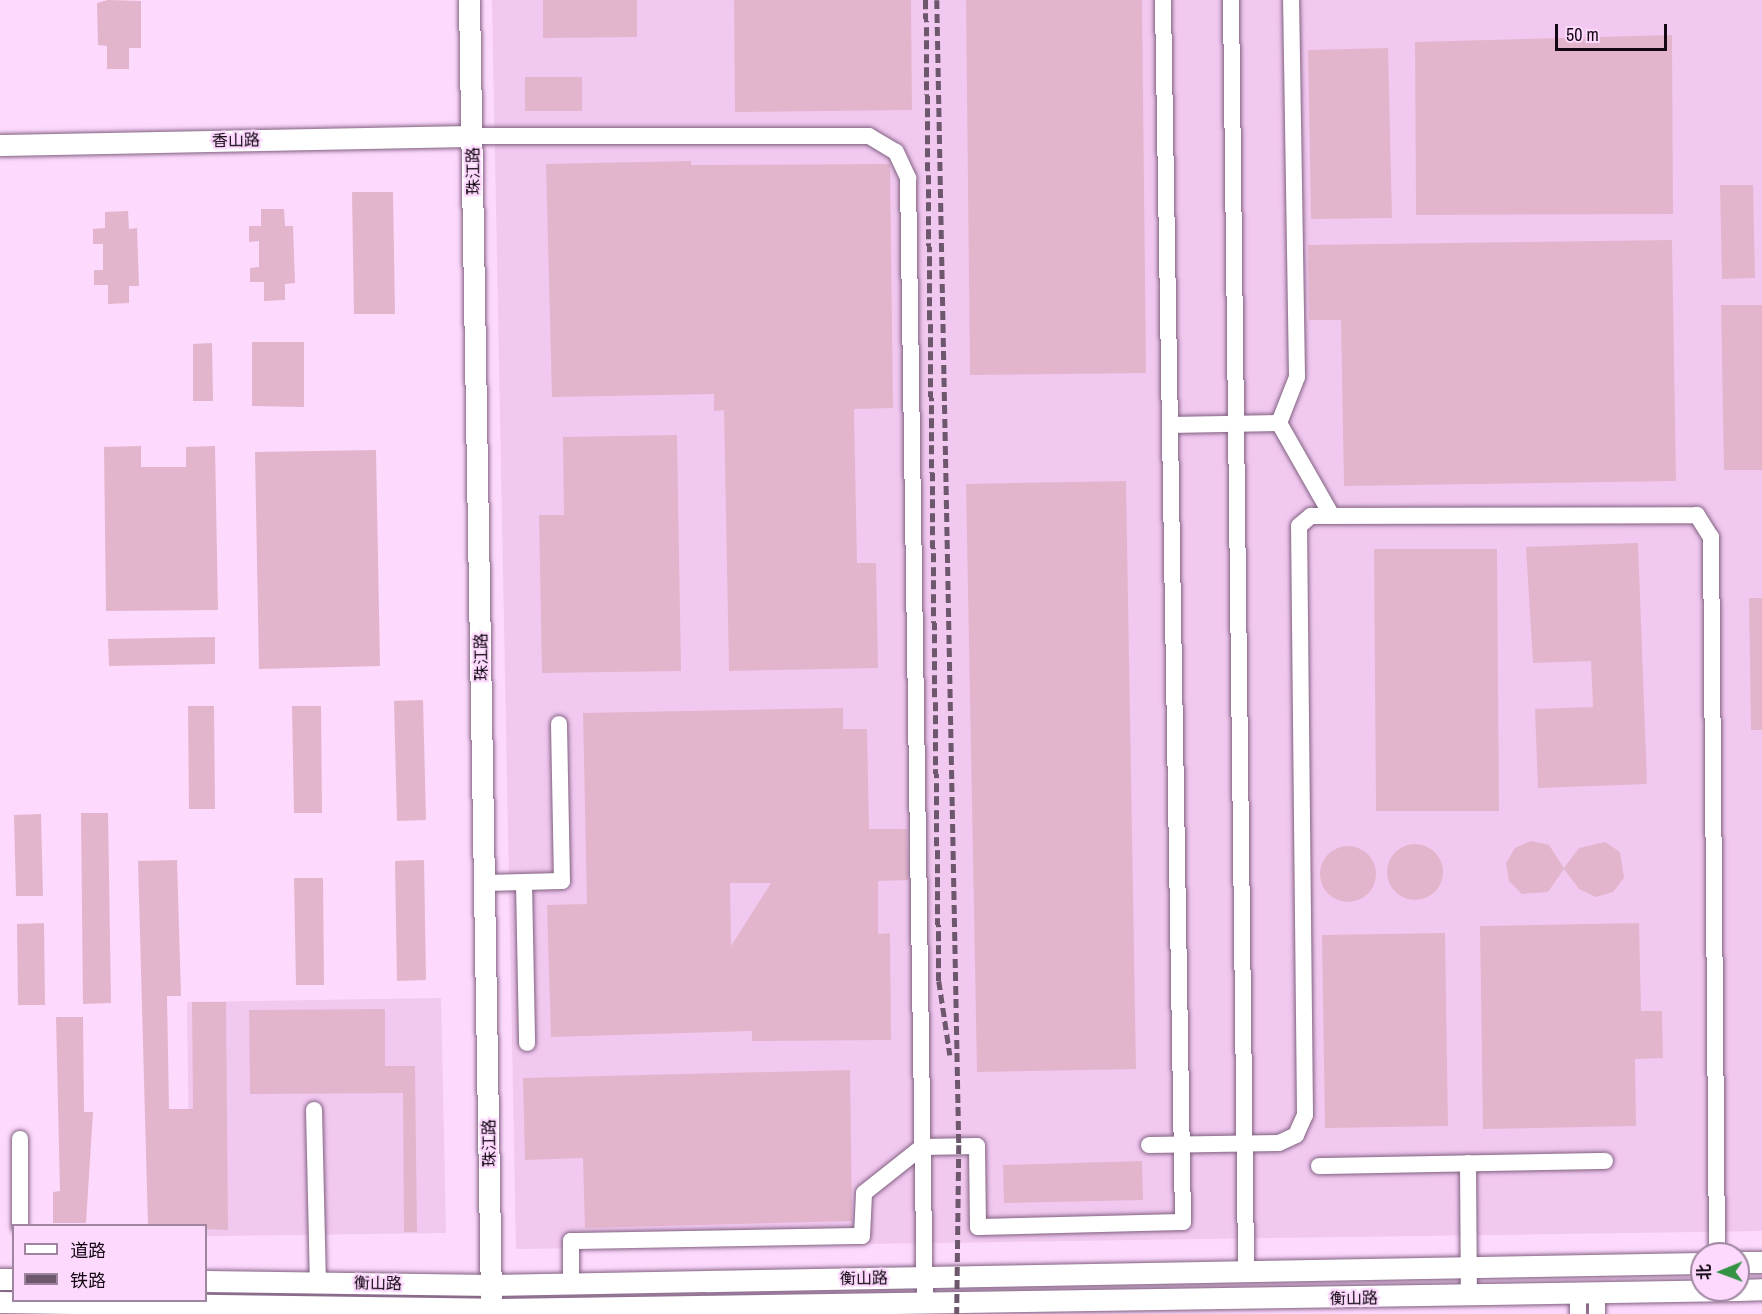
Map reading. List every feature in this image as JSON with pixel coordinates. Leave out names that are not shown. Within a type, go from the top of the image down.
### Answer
[{"type":"street","name":"珠江路","points":[[469,0],[492,1311]]},
{"type":"street","points":[[572,1284],[571,1241],[862,1236],[864,1193],[922,1147],[977,1146],[978,1227],[1184,1222],[1162,0]]},
{"type":"street","points":[[1231,0],[1247,1143],[1247,1308]]},
{"type":"street","points":[[1291,0],[1297,377],[1280,423],[1332,516]]},
{"type":"street","name":"香山路","points":[[0,145],[472,136]]},
{"type":"street","points":[[472,136],[869,136],[896,152],[908,178],[925,1305]]},
{"type":"street","points":[[1170,425],[1280,423]]},
{"type":"street","points":[[1149,1145],[1279,1143],[1296,1136],[1305,1115],[1299,526],[1311,516],[1664,511],[1697,515],[1711,537],[1718,1242]]},
{"type":"street","points":[[485,883],[562,881],[559,724]]},
{"type":"street","points":[[524,882],[527,1043]]},
{"type":"street","points":[[314,1110],[318,1282]]},
{"type":"street","points":[[20,1139],[20,1224]]},
{"type":"street","points":[[1318,1166],[1605,1161]]},
{"type":"street","points":[[1468,1163],[1469,1296]]},
{"type":"street","name":"衡山路","points":[[207,1281],[491,1285],[1690,1263]]},
{"type":"street","name":"衡山路","points":[[0,1302],[337,1310],[492,1311],[767,1310],[925,1305],[1247,1308],[1469,1296],[1584,1300],[1690,1292]]},
{"type":"street","points":[[1584,1300],[1597,1314]]},
{"type":"shaded area","points":[[492,0],[1762,0],[1762,1231],[516,1249]]},
{"type":"shaded area","points":[[441,998],[446,1233],[207,1236],[207,1224],[190,1224],[187,1002]]},
{"type":"building","points":[[108,0],[141,1],[141,48],[129,48],[129,69],[107,69],[107,46],[98,45],[97,3]]},
{"type":"building","points":[[543,0],[637,0],[637,37],[543,38]]},
{"type":"building","points":[[734,0],[911,0],[912,110],[735,112]]},
{"type":"building","points":[[966,0],[1142,0],[1146,373],[970,375]]},
{"type":"building","points":[[1672,35],[1673,214],[1416,215],[1415,42]]},
{"type":"building","points":[[1388,48],[1392,218],[1311,219],[1308,50]]},
{"type":"building","points":[[525,77],[582,77],[582,111],[525,111]]},
{"type":"building","points":[[691,161],[691,165],[890,164],[893,408],[854,409],[857,563],[876,563],[878,668],[729,671],[724,410],[714,411],[714,394],[552,397],[546,164]]},
{"type":"building","points":[[1720,185],[1753,185],[1755,278],[1722,279]]},
{"type":"building","points":[[352,192],[393,192],[395,314],[354,314]]},
{"type":"building","points":[[261,209],[284,209],[285,226],[293,226],[295,283],[285,284],[285,300],[264,301],[264,282],[250,282],[250,268],[259,267],[259,241],[249,242],[249,226],[261,226]]},
{"type":"building","points":[[128,211],[129,229],[137,228],[139,286],[129,286],[129,303],[108,304],[108,285],[94,285],[94,270],[103,270],[103,244],[93,244],[93,229],[105,228],[105,212]]},
{"type":"building","points":[[1672,240],[1676,481],[1344,486],[1341,320],[1309,320],[1308,245]]},
{"type":"building","points":[[1721,305],[1762,305],[1762,470],[1724,470]]},
{"type":"building","points":[[252,342],[304,342],[304,407],[252,406]]},
{"type":"building","points":[[212,343],[213,401],[193,401],[193,344]]},
{"type":"building","points":[[677,435],[681,671],[542,673],[539,515],[564,515],[563,437]]},
{"type":"building","points":[[141,446],[141,467],[186,467],[186,447],[215,446],[218,610],[106,611],[104,447]]},
{"type":"building","points":[[376,450],[380,666],[259,669],[255,452]]},
{"type":"building","points":[[1126,481],[1136,1069],[977,1072],[966,484]]},
{"type":"building","points":[[1638,543],[1647,784],[1538,788],[1535,709],[1593,707],[1591,661],[1533,663],[1526,547]]},
{"type":"building","points":[[1374,549],[1497,549],[1499,811],[1376,811]]},
{"type":"building","points":[[1749,598],[1762,598],[1762,730],[1751,730]]},
{"type":"building","points":[[215,637],[215,664],[109,666],[108,639]]},
{"type":"building","points":[[423,700],[426,820],[397,821],[394,701]]},
{"type":"building","points":[[188,706],[214,706],[215,809],[189,809]]},
{"type":"building","points":[[292,706],[321,706],[322,813],[294,813]]},
{"type":"building","points":[[843,708],[843,729],[867,729],[869,829],[907,829],[908,880],[878,881],[878,934],[890,933],[891,1040],[752,1041],[752,1031],[551,1037],[547,905],[587,904],[583,713]],"holes":[[[730,883],[771,883],[731,946]]]},
{"type":"building","points":[[81,813],[108,813],[111,1003],[83,1004]]},
{"type":"building","points":[[41,814],[43,896],[16,896],[14,815]]},
{"type":"building","points":[[1531,841],[1549,845],[1564,868],[1579,848],[1605,842],[1620,852],[1624,878],[1613,892],[1596,897],[1579,889],[1564,869],[1548,892],[1522,894],[1509,881],[1506,863],[1515,848]]},
{"type":"building","points":[[1415,844],[1430,849],[1438,857],[1443,872],[1438,887],[1430,895],[1415,900],[1400,895],[1392,887],[1387,872],[1392,857],[1400,849]]},
{"type":"building","points":[[1348,846],[1363,851],[1371,859],[1376,874],[1371,889],[1363,897],[1348,902],[1333,897],[1325,889],[1320,874],[1325,859],[1333,851]]},
{"type":"building","points":[[177,860],[181,996],[167,996],[169,1109],[193,1109],[192,1002],[226,1002],[228,1230],[207,1229],[207,1224],[148,1224],[138,861]]},
{"type":"building","points":[[424,860],[426,980],[397,981],[395,861]]},
{"type":"building","points":[[294,878],[323,878],[324,985],[296,985]]},
{"type":"building","points":[[44,923],[45,1005],[18,1005],[17,924]]},
{"type":"building","points":[[1639,923],[1641,1011],[1662,1011],[1663,1058],[1635,1059],[1636,1126],[1483,1129],[1480,926]]},
{"type":"building","points":[[1445,933],[1448,1126],[1325,1128],[1322,935]]},
{"type":"building","points":[[385,1009],[385,1066],[415,1066],[417,1232],[404,1232],[403,1093],[250,1094],[249,1010]]},
{"type":"building","points":[[56,1017],[83,1017],[84,1112],[93,1112],[86,1223],[53,1223],[53,1192],[60,1191]]},
{"type":"building","points":[[850,1070],[852,1221],[585,1228],[583,1158],[525,1160],[523,1078]]},
{"type":"building","points":[[1142,1161],[1143,1200],[1004,1203],[1003,1165]]},
{"type":"railway","points":[[926,0],[939,981],[950,1055]]},
{"type":"railway","points":[[937,0],[959,1145],[957,1314]]}]
